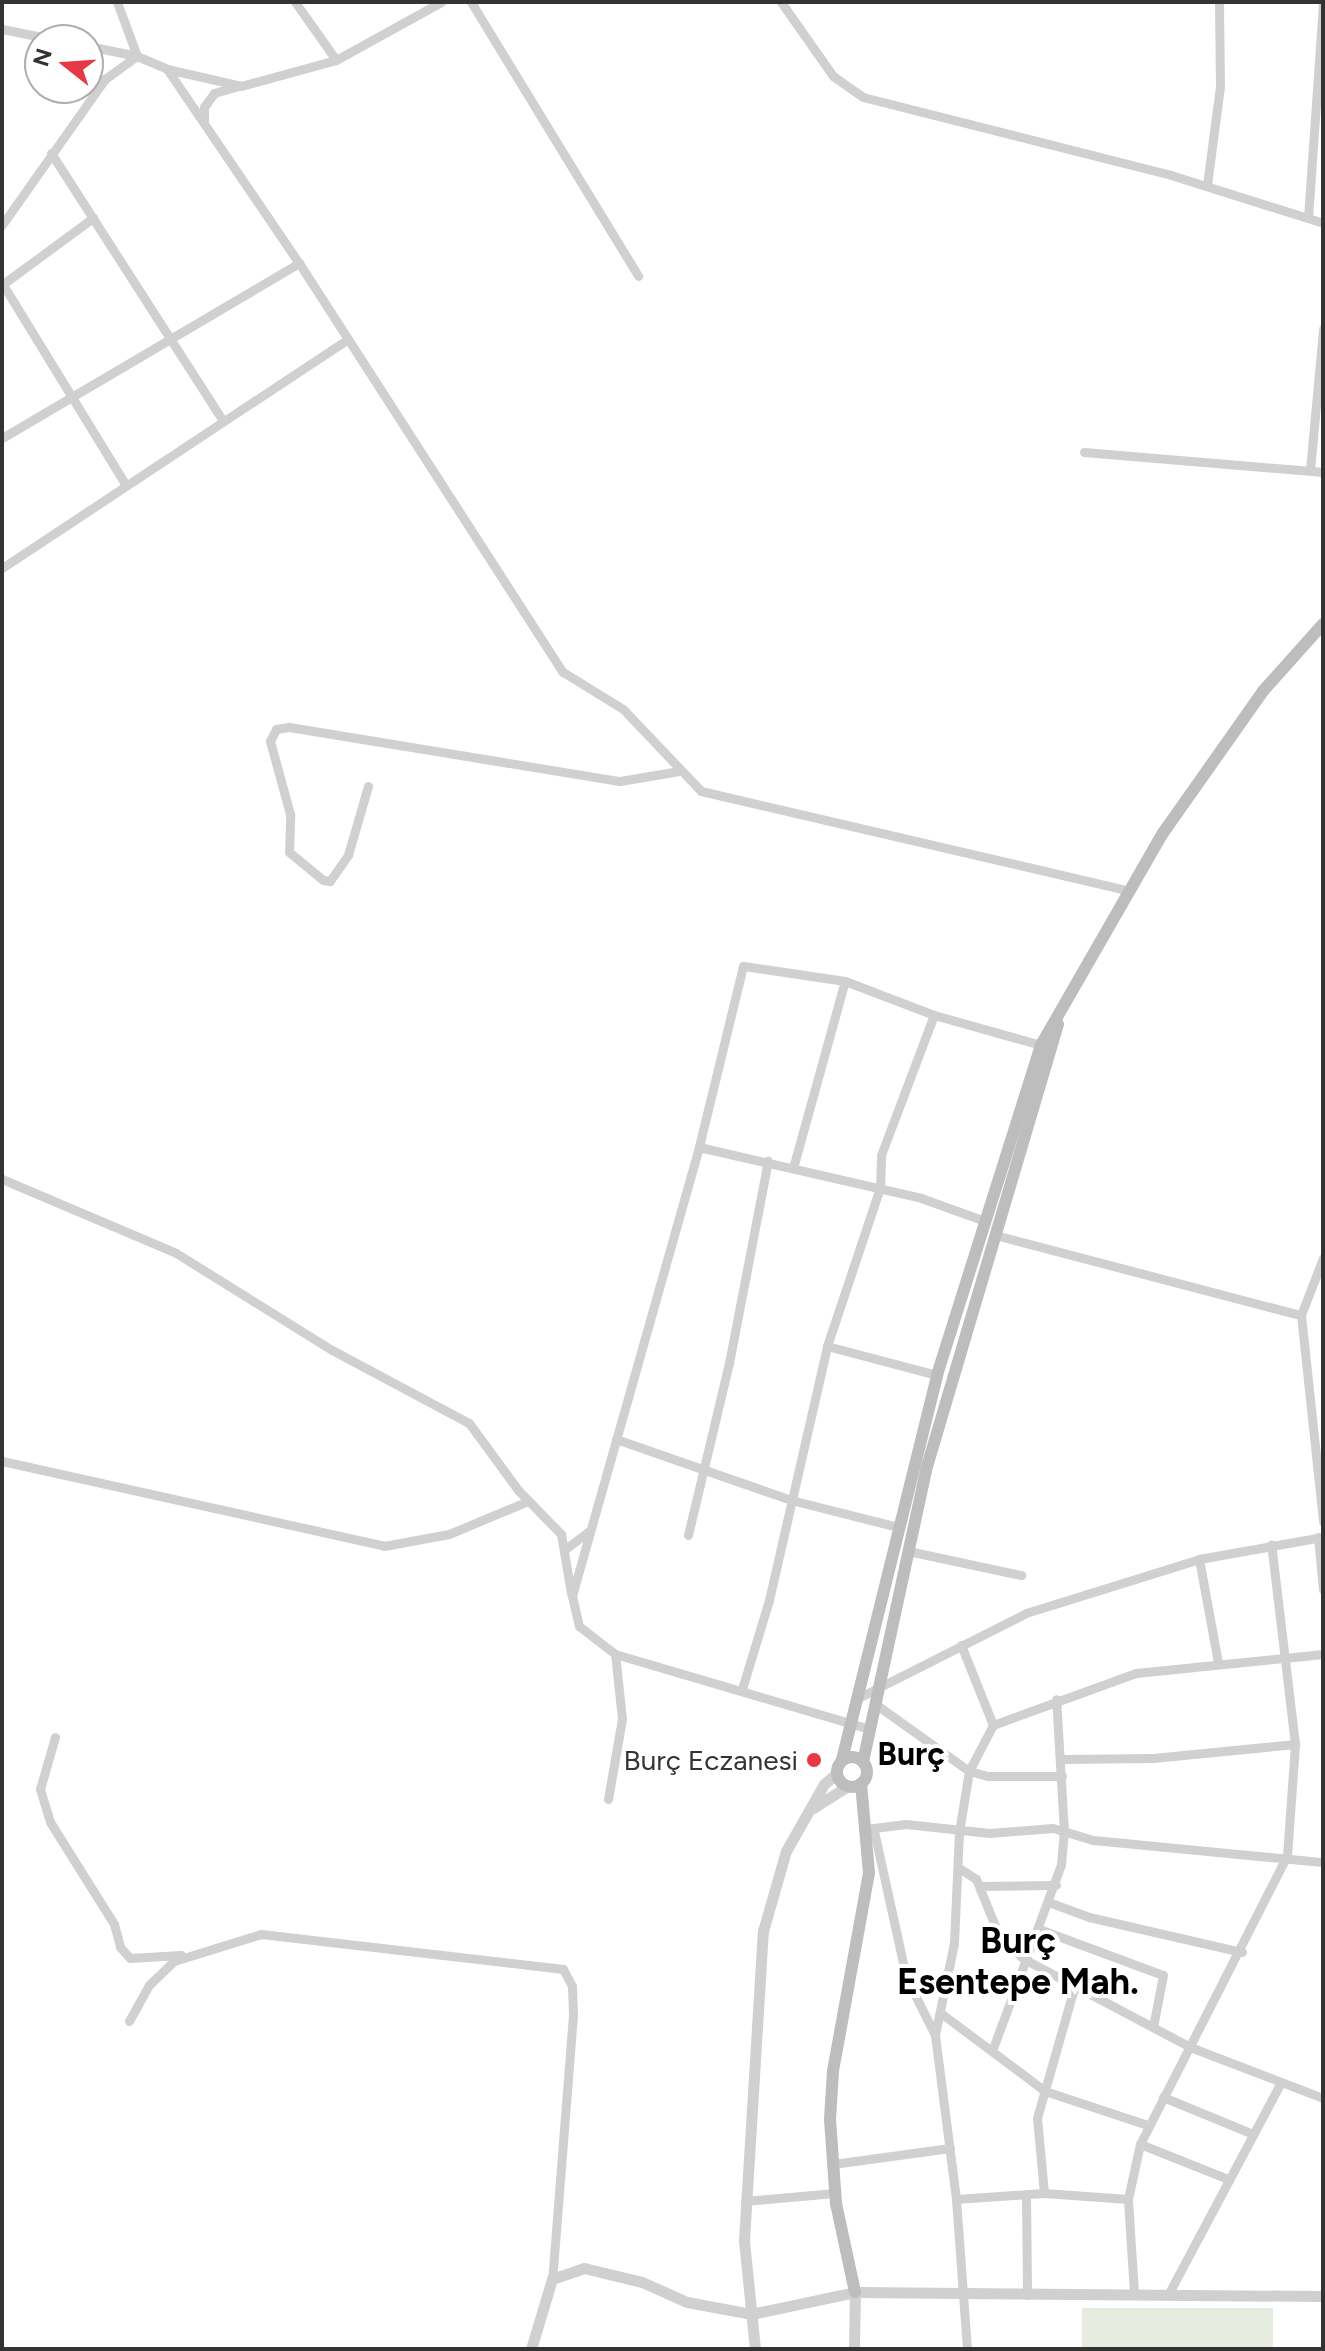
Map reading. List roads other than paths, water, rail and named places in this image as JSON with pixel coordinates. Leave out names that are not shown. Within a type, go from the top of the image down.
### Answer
[{"type":"main road","points":[[840,1766],[937,1375],[982,1220],[1041,1045],[1127,890],[1263,691],[1323,624]]},
{"type":"main road","points":[[854,1785],[866,1776],[863,1762],[877,1688],[949,1384],[1059,1017]]},
{"type":"main road","points":[[975,1246],[990,1250]]},
{"type":"main road","points":[[840,1766],[856,1757],[863,1762]]},
{"type":"main road","points":[[840,1766],[854,1785],[870,1830],[865,1918],[833,2071],[835,2193],[855,2292]]},
{"type":"street","points":[[117,2],[137,56]]},
{"type":"street","points":[[295,2],[336,60]]},
{"type":"street","points":[[204,122],[204,107],[214,93],[336,60],[441,2]]},
{"type":"street","points":[[471,2],[638,276]]},
{"type":"street","points":[[781,2],[833,76],[863,97],[1207,185],[1323,223]]},
{"type":"street","points":[[1207,185],[1220,86],[1219,2]]},
{"type":"street","points":[[1308,218],[1323,5]]},
{"type":"street","points":[[2,29],[24,33]]},
{"type":"street","points":[[104,49],[137,56],[167,69],[241,86]]},
{"type":"street","points":[[2,225],[105,79],[137,56]]},
{"type":"street","points":[[167,69],[299,263],[563,672],[623,709],[701,791],[743,804],[864,825],[1127,890]]},
{"type":"street","points":[[51,153],[223,421]]},
{"type":"street","points":[[93,218],[2,283],[126,485]]},
{"type":"street","points":[[2,438],[70,394],[299,263]]},
{"type":"street","points":[[1310,470],[1323,329]]},
{"type":"street","points":[[2,568],[348,339]]},
{"type":"street","points":[[1084,452],[1323,472]]},
{"type":"street","points":[[368,786],[348,855],[330,881],[323,880],[289,852],[290,814],[270,741],[276,729],[289,727],[620,781],[679,771]]},
{"type":"street","points":[[572,1596],[699,1147],[743,966],[845,981],[934,1015],[1041,1045]]},
{"type":"street","points":[[793,1168],[845,981]]},
{"type":"street","points":[[742,1689],[769,1600],[827,1346],[880,1188],[881,1155],[934,1015]]},
{"type":"street","points":[[699,1147],[880,1188],[982,1220]]},
{"type":"street","points":[[688,1535],[729,1363],[768,1161]]},
{"type":"street","points":[[2,1179],[176,1253],[332,1350],[469,1423],[528,1501],[561,1534],[579,1626],[615,1654],[647,1668],[742,1689],[870,1729]]},
{"type":"street","points":[[995,1235],[1301,1315]]},
{"type":"street","points":[[1323,1258],[1301,1315],[1323,1522]]},
{"type":"street","points":[[827,1346],[937,1375]]},
{"type":"street","points":[[616,1439],[791,1500],[898,1527]]},
{"type":"street","points":[[2,1461],[384,1546],[449,1534],[528,1501]]},
{"type":"street","points":[[564,1550],[589,1531]]},
{"type":"street","points":[[858,1698],[1026,1613],[1199,1559],[1321,1537],[1323,1590]]},
{"type":"street","points":[[1134,2293],[1128,2199],[1140,2144],[1242,1952],[1287,1856],[1295,1744],[1271,1544]]},
{"type":"street","points":[[908,1551],[1021,1575]]},
{"type":"street","points":[[1199,1559],[1218,1663]]},
{"type":"street","points":[[961,1645],[993,1725]]},
{"type":"street","points":[[608,1799],[622,1719],[615,1654]]},
{"type":"street","points":[[935,2035],[942,2014],[959,1868],[959,1832],[969,1771],[993,1725],[1056,1699],[1136,1673],[1323,1654]]},
{"type":"street","points":[[992,2051],[1024,1959],[1051,1903],[1056,1885],[1064,1832],[1056,1699]]},
{"type":"street","points":[[874,1703],[969,1771],[988,1776],[1062,1776]]},
{"type":"street","points":[[55,1737],[40,1789],[47,1811],[114,1924],[120,1947],[130,1958],[189,1955]]},
{"type":"street","points":[[1061,1759],[1153,1758],[1295,1744]]},
{"type":"street","points":[[755,2349],[745,2201],[763,1931],[786,1851],[824,1784],[840,1766]]},
{"type":"street","points":[[813,1808],[854,1785]]},
{"type":"street","points":[[967,2349],[956,2199],[935,2035],[906,1977],[870,1830],[906,1824],[959,1832],[1053,1828],[1093,1840],[1287,1856],[1323,1862]]},
{"type":"street","points":[[959,1868],[980,1886],[1000,1938],[1024,1959],[1190,2047],[1323,2098]]},
{"type":"street","points":[[980,1886],[1056,1885]]},
{"type":"street","points":[[1051,1903],[1089,1917],[1242,1952]]},
{"type":"street","points":[[1039,1929],[1163,1975],[1153,2027]]},
{"type":"street","points":[[129,2021],[149,1985],[174,1961],[261,1934],[563,1969],[572,1986],[573,2015],[552,2279],[531,2349]]},
{"type":"street","points":[[1044,2193],[1037,2118],[1075,1985]]},
{"type":"street","points":[[942,2014],[1045,2091],[1148,2125]]},
{"type":"street","points":[[1170,2291],[1280,2084]]},
{"type":"street","points":[[1163,2097],[1253,2134]]},
{"type":"street","points":[[1140,2144],[1228,2179]]},
{"type":"street","points":[[833,2164],[950,2148]]},
{"type":"street","points":[[745,2201],[835,2193]]},
{"type":"street","points":[[956,2199],[1044,2193],[1128,2199]]},
{"type":"street","points":[[1026,2195],[1027,2295]]},
{"type":"street","points":[[552,2279],[584,2268],[642,2282],[687,2302],[751,2314],[855,2292],[1027,2295],[1170,2291],[1323,2296]]},
{"type":"street","points":[[854,2349],[855,2292]]},
{"type":"place","name":"Burç Eczanesi","points":[[814,1760]]},
{"type":"district","name":"Burç","points":[[911,1754]]},
{"type":"district","name":"Burç Esentepe Mah.","points":[[1018,1960]]}]
